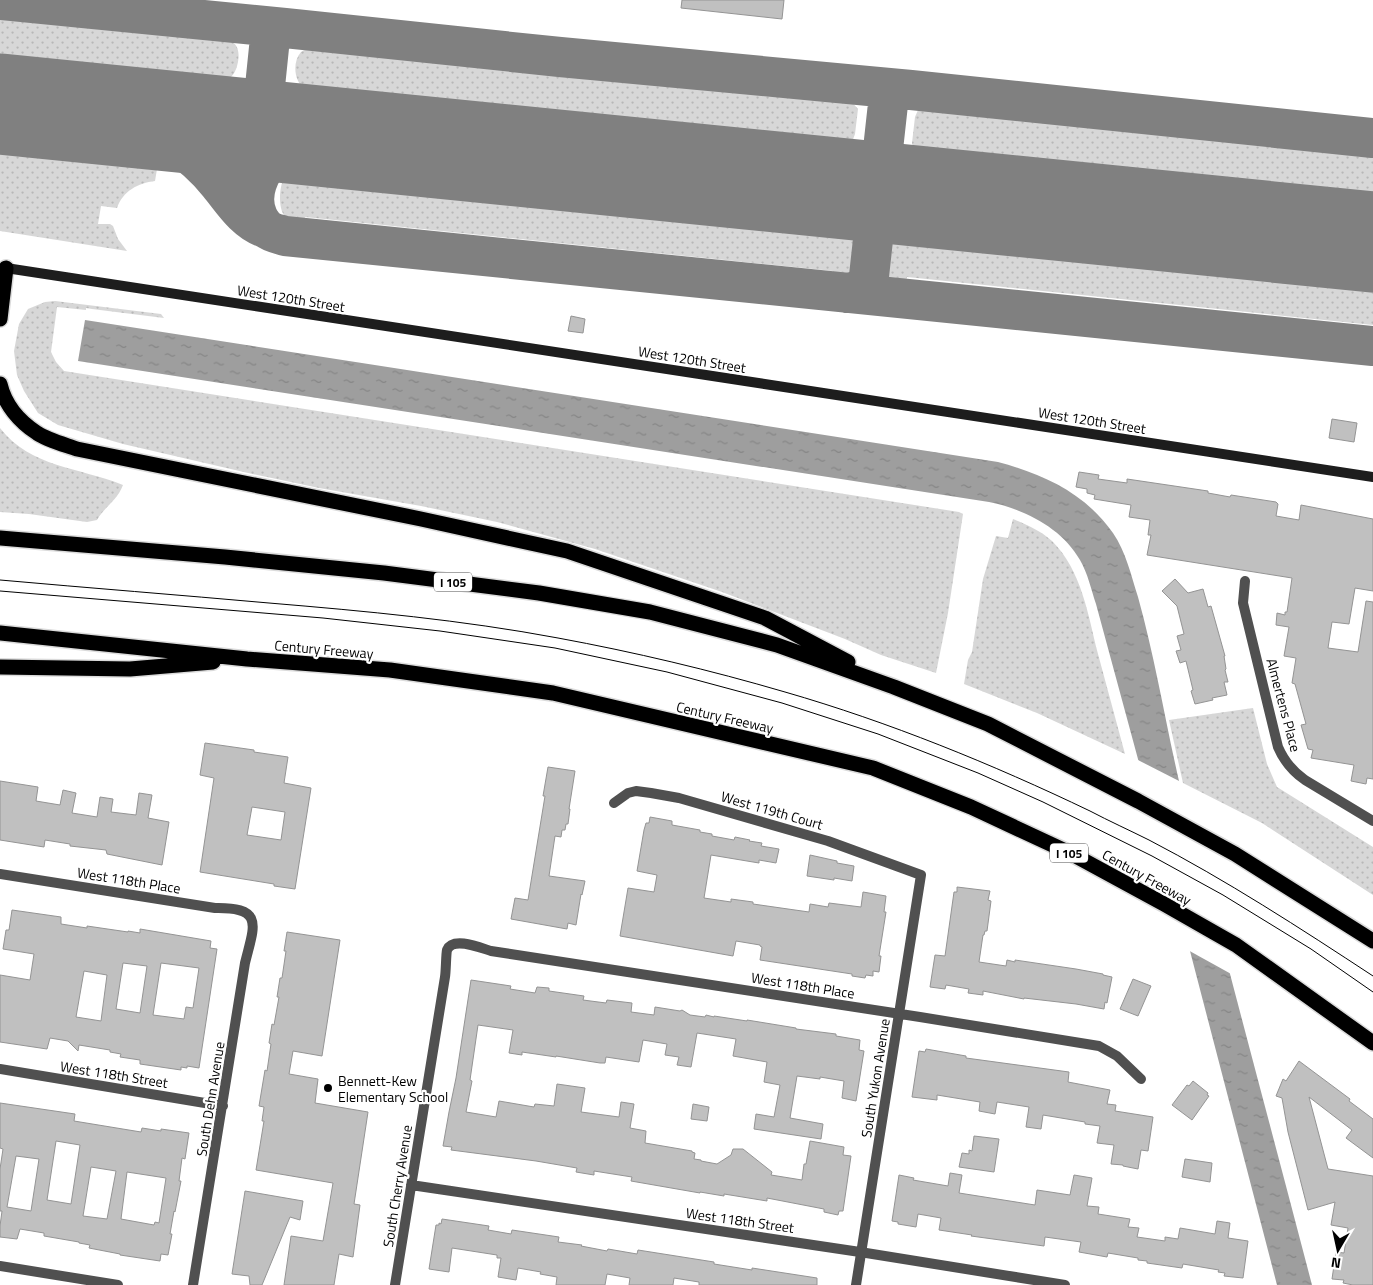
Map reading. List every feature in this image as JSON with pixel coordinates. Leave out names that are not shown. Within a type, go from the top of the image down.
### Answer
[{"type":"highway","points":[[0,319],[6,268]]},
{"type":"highway","points":[[0,384],[7,402],[15,414],[38,434],[77,449],[421,519],[567,551],[765,618],[894,686]]},
{"type":"highway","name":"I 105","points":[[0,538],[305,565],[539,593],[650,612],[777,645],[894,686],[988,724],[1138,801],[1235,854],[1373,941]]},
{"type":"highway","name":"Century Freeway","points":[[0,633],[247,659],[390,670],[553,693],[873,768],[970,807],[1072,854],[1164,904],[1236,945],[1373,1043]]},
{"type":"highway","points":[[0,667],[130,670],[247,659]]},
{"type":"main road","name":"West 120th Street","points":[[6,268],[1373,477]]},
{"type":"street","name":"Almertens Place","points":[[1245,581],[1244,604],[1278,747],[1283,758],[1305,780],[1373,821]]},
{"type":"street","name":"West 119th Court","points":[[614,803],[628,793],[636,791],[679,798],[828,841],[921,875]]},
{"type":"street","name":"West 118th Place","points":[[0,874],[208,906],[233,908],[244,911],[252,918]]},
{"type":"street","name":"South Yukon Avenue","points":[[856,1285],[921,875]]},
{"type":"street","name":"South Dehn Avenue","points":[[193,1285],[245,963],[254,928],[252,918]]},
{"type":"street","name":"West 118th Place","points":[[451,945],[461,943],[491,951],[1099,1046],[1117,1056],[1141,1079]]},
{"type":"street","name":"South Cherry Avenue","points":[[395,1285],[445,977],[447,950],[451,945]]},
{"type":"street","name":"West 118th Street","points":[[0,1070],[222,1106]]},
{"type":"street","name":"West 118th Street","points":[[411,1185],[860,1252],[1065,1285]]},
{"type":"street","points":[[0,1266],[118,1285]]},
{"type":"shaded area","points":[[0,14],[224,38],[237,47],[238,62],[233,75],[222,82],[0,60]]},
{"type":"shaded area","points":[[312,47],[850,100],[858,109],[855,134],[852,142],[843,145],[321,93],[305,89],[301,86],[296,72],[295,66],[298,56],[301,52]]},
{"type":"shaded area","points":[[930,107],[1373,153],[1373,199],[918,152],[912,143],[915,117],[918,110]]},
{"type":"shaded area","points":[[0,146],[158,163],[155,181],[132,189],[123,197],[117,208],[101,206],[98,224],[110,224],[113,226],[118,239],[127,251],[0,231]]},
{"type":"shaded area","points":[[292,168],[309,168],[308,176],[844,231],[846,222],[856,226],[860,232],[859,257],[852,273],[838,277],[833,276],[833,271],[305,217],[304,222],[296,222],[284,216],[280,200],[282,182]]},
{"type":"shaded area","points":[[898,229],[902,229],[902,236],[1373,284],[1373,325],[907,277],[906,283],[901,282],[888,276],[885,262],[888,236]]},
{"type":"shaded area","points":[[55,301],[161,314],[164,318],[86,308],[86,310],[57,307],[51,352],[56,362],[64,371],[959,512],[963,514],[948,613],[936,673],[881,655],[845,639],[722,592],[595,549],[497,522],[248,473],[123,444],[58,425],[38,413],[24,391],[17,375],[14,351],[19,324],[28,309],[45,302]]},
{"type":"shaded area","points":[[0,428],[12,441],[41,459],[123,485],[97,520],[87,522],[0,512]]},
{"type":"shaded area","points":[[1013,519],[1048,537],[1062,553],[1077,580],[1087,609],[1125,754],[1037,713],[964,684],[968,660],[972,652],[983,579],[996,536],[1008,538]]},
{"type":"shaded area","points":[[1253,708],[1267,764],[1277,787],[1373,847],[1373,895],[1262,823],[1183,783],[1169,720]]},
{"type":"water","points":[[85,320],[998,462],[1047,479],[1076,496],[1090,507],[1118,540],[1138,597],[1150,643],[1184,802],[1312,1285],[1277,1285],[1190,951],[1096,604],[1080,560],[1063,538],[1053,529],[1028,515],[989,502],[78,361]]},
{"type":"pier","points":[[1134,758],[1183,783],[1233,975],[1186,949]]},
{"type":"building","points":[[682,0],[784,0],[782,19],[681,8]]},
{"type":"building","points":[[571,316],[585,319],[583,333],[568,331]]},
{"type":"building","points":[[1332,419],[1357,423],[1354,442],[1329,438]]},
{"type":"building","points":[[1079,472],[1099,475],[1098,479],[1127,483],[1127,479],[1208,491],[1208,493],[1230,497],[1231,495],[1276,502],[1278,504],[1276,516],[1299,520],[1301,505],[1373,519],[1373,591],[1355,588],[1349,624],[1332,622],[1328,648],[1358,652],[1366,601],[1373,602],[1373,779],[1367,778],[1366,784],[1351,781],[1354,765],[1311,758],[1313,750],[1308,749],[1301,725],[1306,724],[1295,684],[1292,683],[1296,658],[1284,656],[1289,627],[1276,625],[1277,613],[1285,615],[1285,612],[1287,612],[1292,578],[1147,555],[1151,535],[1148,535],[1150,520],[1129,517],[1131,505],[1094,499],[1095,495],[1087,493],[1087,489],[1076,487]]},
{"type":"building","points":[[1175,579],[1188,593],[1203,589],[1208,607],[1211,606],[1225,656],[1225,670],[1228,682],[1224,682],[1227,695],[1195,704],[1186,661],[1180,663],[1176,651],[1181,650],[1177,636],[1184,634],[1177,606],[1162,591]]},
{"type":"building","points":[[205,743],[288,757],[284,783],[311,788],[295,889],[200,872],[214,778],[200,775]],"holes":[[[252,807],[285,812],[281,840],[247,835]]]},
{"type":"building","points":[[548,767],[575,771],[568,824],[566,824],[565,830],[562,830],[561,837],[555,836],[549,876],[585,881],[576,925],[568,923],[567,929],[511,919],[515,898],[528,900]]},
{"type":"building","points":[[0,781],[38,787],[36,801],[60,805],[63,790],[76,793],[72,813],[97,817],[100,797],[113,799],[111,812],[136,815],[139,793],[152,795],[148,818],[169,822],[162,865],[107,854],[106,850],[70,846],[70,844],[45,840],[44,847],[0,840]]},
{"type":"building","points":[[650,817],[672,821],[672,825],[700,830],[700,832],[712,834],[712,836],[734,840],[735,837],[762,843],[761,846],[779,849],[776,863],[759,860],[759,863],[711,855],[704,898],[731,902],[731,899],[809,912],[810,904],[828,907],[829,903],[861,907],[863,892],[886,896],[879,972],[873,971],[873,976],[866,975],[865,978],[852,976],[852,974],[760,960],[762,947],[760,945],[736,941],[733,956],[620,936],[628,888],[654,892],[657,875],[637,871],[644,830],[646,823],[649,823]]},
{"type":"building","points":[[810,855],[854,866],[852,881],[807,876]]},
{"type":"building","points":[[957,887],[990,891],[988,900],[991,901],[987,931],[983,935],[979,962],[1006,966],[1007,960],[1015,962],[1015,960],[1076,969],[1112,977],[1104,1009],[1024,999],[983,991],[983,995],[968,993],[969,989],[946,985],[945,989],[930,987],[935,955],[945,956],[954,892],[957,892]]},
{"type":"building","points":[[12,910],[61,917],[61,924],[140,933],[140,929],[211,941],[210,948],[217,949],[199,1068],[187,1066],[187,1068],[181,1067],[181,1070],[140,1064],[140,1060],[120,1057],[121,1054],[110,1052],[110,1050],[79,1045],[78,1051],[68,1041],[50,1038],[47,1049],[0,1042],[0,975],[30,980],[34,954],[3,949],[6,930],[9,930]],"holes":[[[123,963],[147,966],[140,1013],[116,1009]],[[161,963],[199,968],[193,1008],[186,1007],[184,1019],[153,1015]],[[84,971],[107,975],[101,1021],[76,1017]]]},
{"type":"building","points":[[287,932],[340,940],[322,1056],[293,1051],[289,1074],[318,1079],[315,1103],[368,1112],[354,1204],[360,1205],[353,1257],[339,1254],[334,1285],[284,1285],[291,1236],[323,1241],[333,1183],[256,1170],[264,1121],[262,1121],[264,1107],[259,1106],[265,1070],[267,1071],[272,1024],[274,1025],[279,997],[277,997],[280,978],[282,978]]},
{"type":"building","points":[[1133,979],[1151,986],[1138,1016],[1120,1009]]},
{"type":"building","points":[[471,980],[511,986],[510,989],[535,993],[537,987],[549,988],[549,991],[584,996],[583,1000],[606,1003],[607,1000],[632,1003],[631,1012],[654,1015],[655,1007],[682,1010],[690,1015],[747,1020],[836,1034],[836,1036],[860,1040],[859,1050],[864,1051],[856,1101],[842,1098],[844,1081],[797,1076],[790,1118],[823,1124],[821,1139],[754,1129],[756,1114],[774,1117],[780,1085],[764,1082],[767,1062],[733,1056],[736,1039],[697,1033],[691,1067],[677,1065],[679,1057],[665,1055],[667,1044],[643,1040],[639,1062],[606,1057],[605,1063],[600,1063],[522,1052],[522,1055],[509,1053],[513,1030],[478,1025],[470,1080],[472,1081],[466,1112],[496,1117],[499,1101],[534,1107],[535,1104],[554,1106],[557,1084],[585,1088],[581,1112],[619,1117],[621,1102],[634,1104],[630,1128],[646,1131],[645,1143],[692,1151],[695,1153],[694,1159],[717,1164],[731,1155],[733,1149],[743,1149],[772,1172],[771,1175],[802,1180],[810,1141],[844,1147],[843,1155],[851,1156],[843,1211],[839,1211],[838,1215],[824,1212],[824,1209],[767,1198],[767,1201],[724,1194],[724,1196],[700,1193],[631,1181],[632,1177],[594,1171],[594,1175],[576,1172],[577,1168],[451,1150],[452,1147],[443,1146],[456,1078]]},
{"type":"building","points":[[926,1049],[966,1056],[966,1058],[1069,1072],[1068,1082],[1110,1090],[1107,1104],[1116,1105],[1115,1111],[1153,1117],[1148,1151],[1141,1150],[1138,1169],[1111,1164],[1114,1145],[1097,1143],[1100,1126],[1043,1115],[1041,1129],[1026,1127],[1029,1107],[997,1102],[995,1114],[979,1111],[980,1102],[937,1095],[937,1100],[912,1097],[919,1051],[925,1052]]},
{"type":"building","points":[[1299,1061],[1350,1099],[1349,1101],[1373,1119],[1373,1158],[1346,1138],[1352,1130],[1309,1097],[1328,1169],[1373,1176],[1373,1285],[1353,1285],[1343,1283],[1344,1280],[1332,1279],[1336,1252],[1344,1253],[1348,1228],[1331,1225],[1335,1202],[1308,1210],[1288,1132],[1282,1098],[1276,1096],[1283,1079],[1286,1081]]},
{"type":"building","points":[[1193,1081],[1208,1093],[1207,1095],[1209,1096],[1192,1120],[1172,1105],[1187,1085],[1189,1086]]},
{"type":"building","points":[[0,1103],[75,1114],[74,1121],[141,1132],[142,1128],[189,1133],[185,1159],[182,1158],[179,1181],[181,1181],[174,1211],[168,1255],[161,1254],[160,1261],[120,1255],[89,1248],[90,1245],[79,1242],[44,1236],[44,1233],[20,1229],[17,1239],[0,1237],[2,1211],[0,1211],[0,1169],[3,1149],[0,1148]],"holes":[[[56,1141],[80,1145],[71,1204],[47,1200]],[[16,1156],[39,1159],[31,1211],[7,1207]],[[91,1167],[116,1171],[107,1219],[83,1216]],[[127,1172],[166,1178],[159,1223],[155,1222],[154,1225],[121,1219]]]},
{"type":"building","points":[[693,1104],[709,1107],[707,1121],[691,1119]]},
{"type":"building","points":[[974,1136],[999,1139],[994,1172],[959,1167],[962,1153],[969,1154],[969,1150],[972,1151]]},
{"type":"building","points":[[1185,1159],[1212,1163],[1210,1182],[1182,1177]]},
{"type":"building","points":[[950,1173],[962,1175],[959,1193],[1035,1205],[1037,1190],[1070,1195],[1074,1175],[1092,1178],[1087,1206],[1099,1207],[1098,1214],[1130,1219],[1128,1227],[1139,1228],[1137,1237],[1165,1241],[1165,1237],[1178,1239],[1180,1228],[1215,1234],[1217,1221],[1230,1223],[1228,1238],[1248,1241],[1243,1278],[1224,1276],[1225,1273],[1218,1272],[1219,1270],[1183,1264],[1182,1268],[1147,1263],[1147,1261],[1138,1260],[1138,1258],[1108,1253],[1107,1257],[1079,1252],[1081,1242],[1045,1237],[1044,1246],[939,1230],[941,1218],[918,1214],[916,1227],[892,1221],[899,1175],[914,1178],[913,1180],[948,1186]]},
{"type":"building","points":[[245,1191],[303,1201],[300,1220],[290,1217],[262,1285],[250,1285],[249,1276],[232,1274]]},
{"type":"building","points":[[442,1219],[489,1226],[488,1230],[511,1234],[512,1230],[559,1237],[558,1242],[607,1251],[608,1249],[637,1254],[638,1250],[752,1270],[752,1268],[817,1278],[817,1285],[699,1285],[699,1282],[674,1278],[673,1285],[629,1285],[630,1278],[607,1274],[605,1285],[556,1285],[557,1277],[518,1268],[516,1280],[498,1277],[501,1258],[497,1258],[497,1255],[452,1248],[449,1272],[429,1269],[436,1225],[441,1224]]},
{"type":"taxiway","points":[[2,0],[1373,138]]},
{"type":"taxiway","points":[[285,28],[270,38],[264,96],[265,107],[270,116],[285,128],[318,136],[296,142],[280,150],[270,160],[260,175],[255,192],[255,209],[262,223],[271,232],[285,236],[1373,346]]},
{"type":"taxiway","points":[[847,293],[861,288],[869,276],[888,104],[884,94],[874,87]]},
{"type":"taxiway","points":[[222,127],[243,121],[253,115],[264,96]]},
{"type":"taxiway","points":[[114,116],[144,127],[185,151],[208,172],[245,215],[265,228]]},
{"type":"taxiway","points":[[883,147],[883,165],[889,178],[916,196]]},
{"type":"taxiway","points":[[843,189],[868,180],[873,176],[882,158]]},
{"type":"runway","points":[[0,104],[1373,242]]},
{"type":"tram line","points":[[0,580],[341,609],[486,626],[643,655],[785,692],[863,717],[940,745],[1090,811],[1206,871],[1290,922],[1373,976]]},
{"type":"tram line","points":[[0,591],[323,618],[440,631],[555,648],[667,672],[782,703],[878,734],[978,773],[1043,802],[1152,856],[1223,895],[1311,949],[1373,992]]},
{"type":"place","name":"Bennett-Kew Elementary School","points":[[328,1088]]}]
